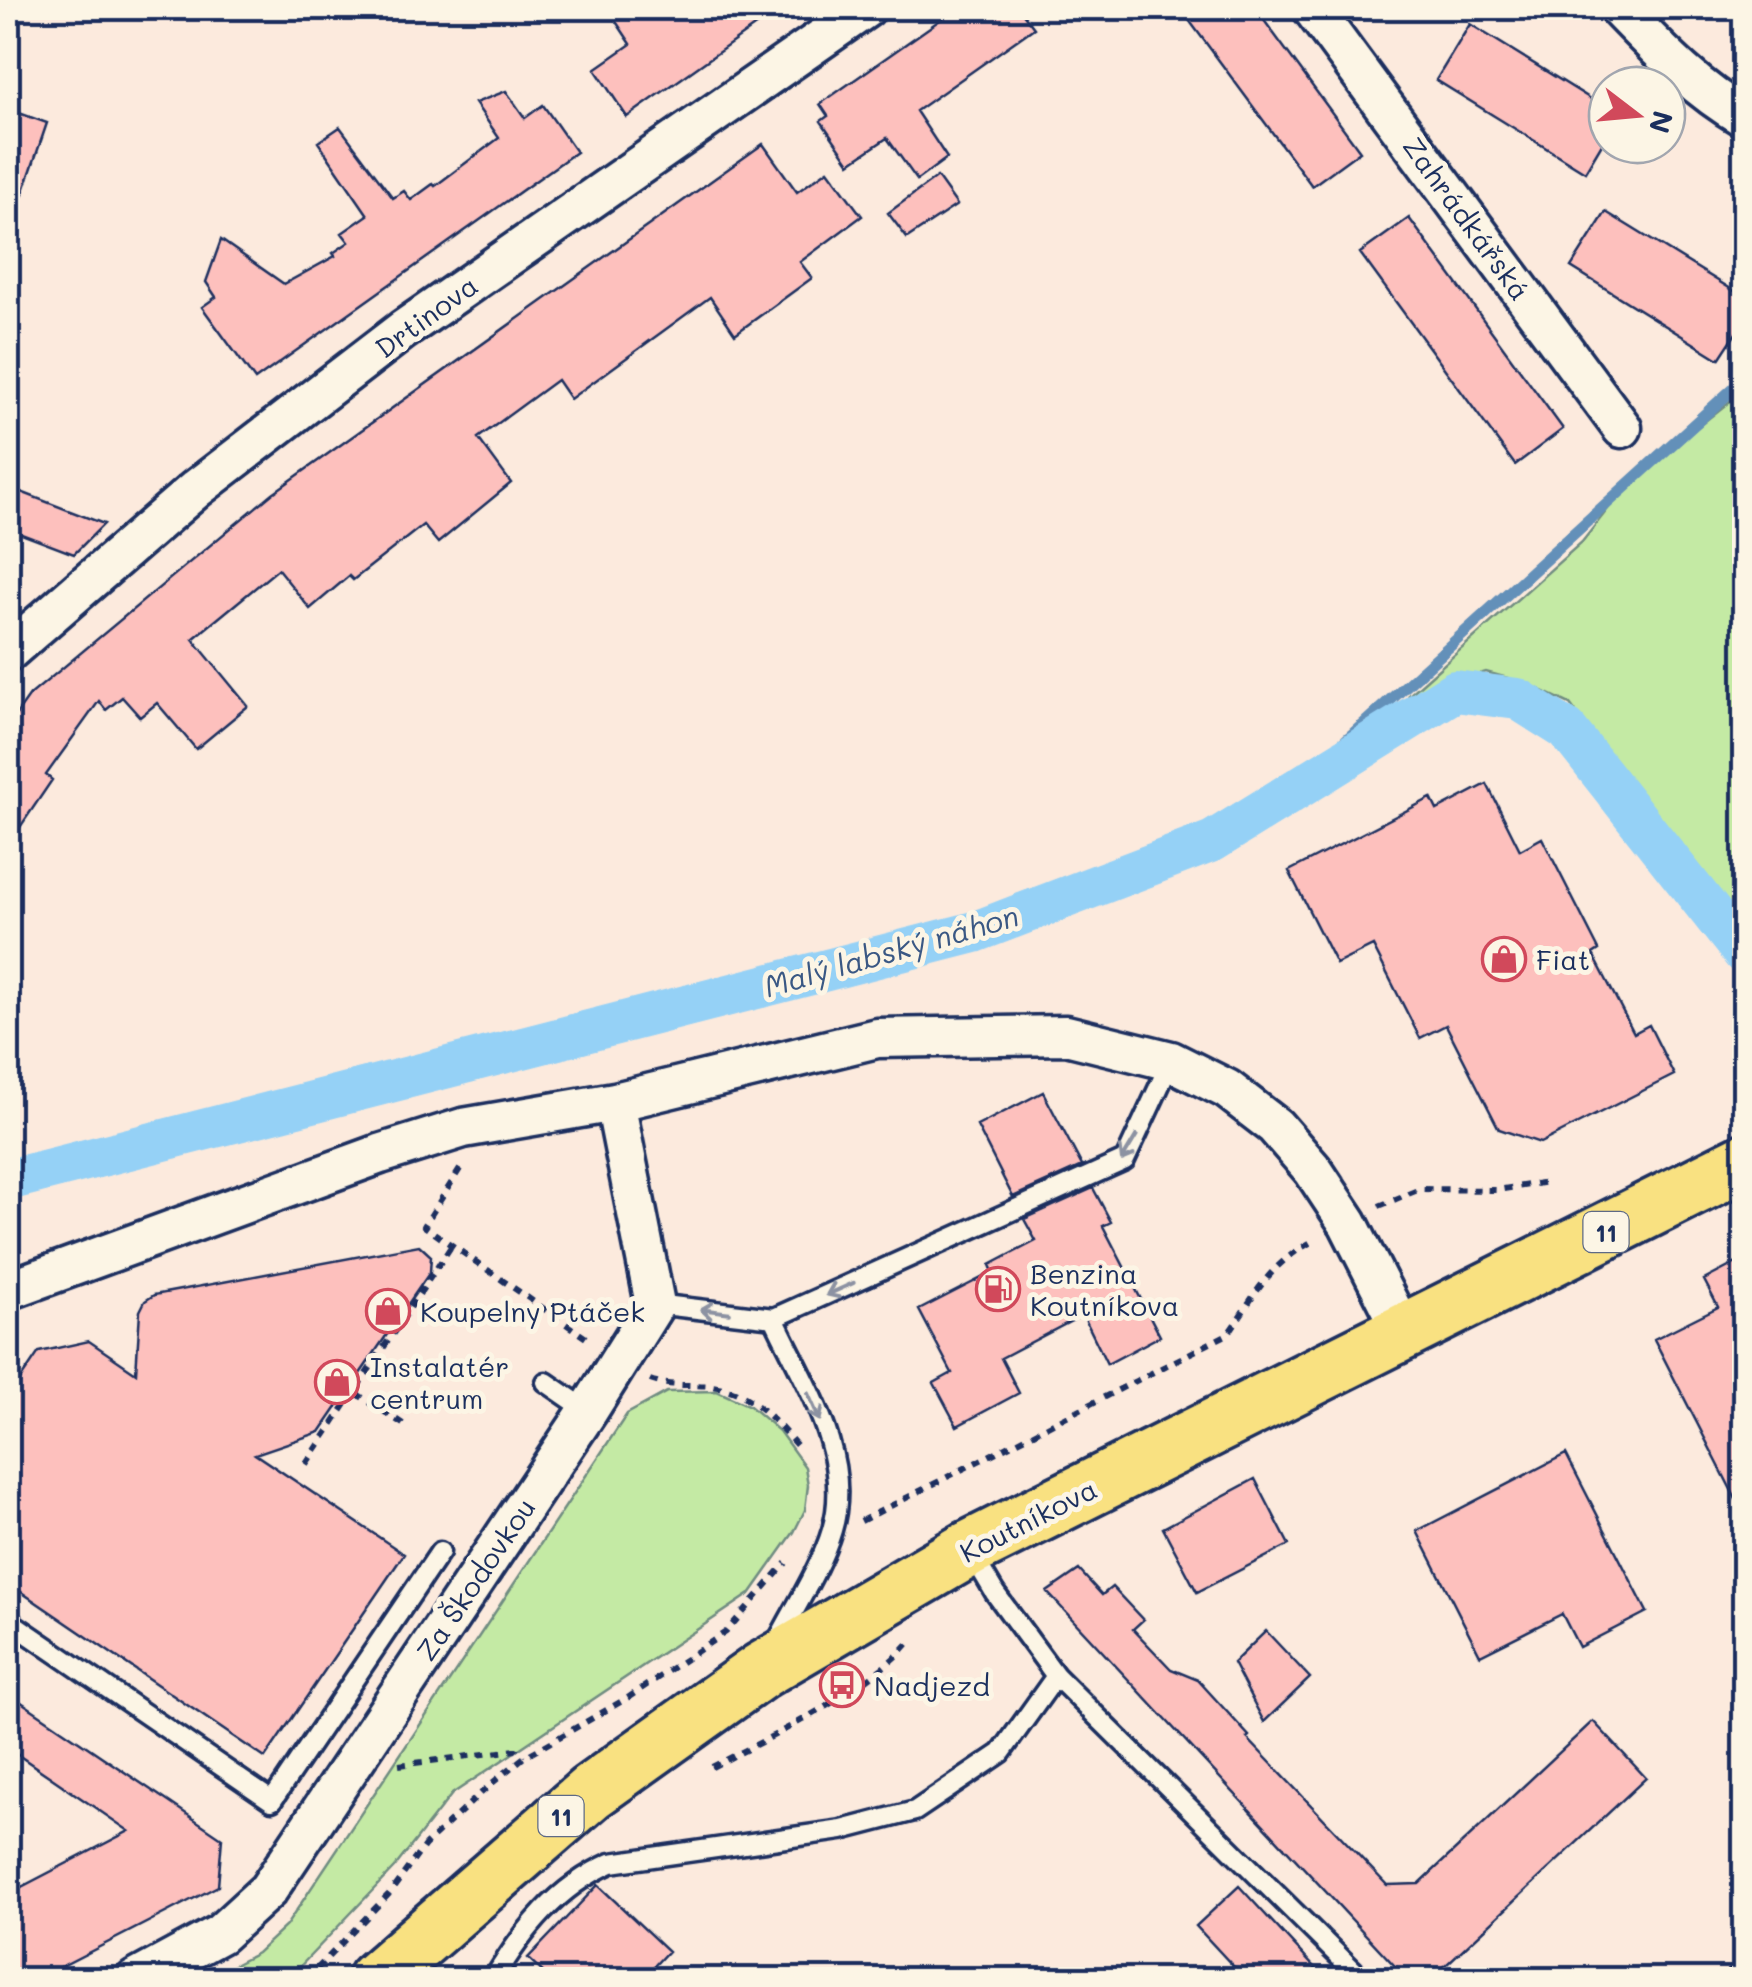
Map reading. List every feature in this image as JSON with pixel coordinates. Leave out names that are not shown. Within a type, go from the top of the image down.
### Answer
[{"type":"main road","name":"Koutníkova","points":[[375,1980],[590,1792],[762,1670],[969,1549],[1744,1162]]},
{"type":"street","name":"Drtinova","points":[[8,652],[196,489],[388,342],[866,8]]},
{"type":"street","name":"Zahrádkářská","points":[[1312,8],[1622,428]]},
{"type":"street","points":[[1618,8],[1680,73],[1744,117]]},
{"type":"street","points":[[8,1290],[380,1154],[462,1128],[615,1102],[877,1038],[1066,1035],[1171,1061],[1227,1089],[1275,1126],[1313,1170],[1348,1222],[1404,1333]]},
{"type":"street","points":[[615,1102],[655,1304]]},
{"type":"street","name":"Za Škodovkou","points":[[135,1980],[220,1934],[268,1890],[588,1411],[655,1304]]},
{"type":"lane","points":[[655,1304],[774,1318],[1125,1160],[1171,1061]]},
{"type":"lane","points":[[762,1670],[832,1530],[838,1486],[834,1452],[774,1318]]},
{"type":"lane","points":[[546,1382],[588,1411]]},
{"type":"lane","points":[[969,1549],[994,1593],[1056,1676],[1363,1980]]},
{"type":"lane","points":[[8,1620],[272,1801],[440,1552]]},
{"type":"lane","points":[[493,1980],[511,1950],[554,1900],[582,1876],[611,1863],[842,1830],[915,1811],[1000,1753],[1056,1676]]},
{"type":"path","points":[[469,1156],[424,1226],[600,1347]]},
{"type":"path","points":[[306,1980],[389,1894],[425,1844],[523,1758],[630,1697],[726,1632],[800,1548],[832,1530],[868,1519],[1024,1435],[1228,1334],[1261,1281],[1292,1252],[1396,1197],[1420,1190],[1497,1190],[1548,1182]]},
{"type":"path","points":[[306,1464],[452,1244]]},
{"type":"path","points":[[644,1378],[662,1384],[713,1386],[732,1391],[770,1416],[803,1452]]},
{"type":"path","points":[[354,1392],[403,1424]]},
{"type":"path","points":[[709,1769],[776,1734],[894,1661],[912,1638]]},
{"type":"path","points":[[357,1755],[376,1768],[516,1750],[523,1758]]},
{"type":"green space","points":[[1744,390],[1744,936],[1570,704],[1526,683],[1486,672],[1408,696],[1582,542],[1630,481]]},
{"type":"green space","points":[[717,1391],[750,1406],[779,1431],[805,1467],[808,1485],[805,1510],[794,1532],[750,1594],[452,1794],[394,1868],[288,1979],[207,1979],[257,1953],[286,1926],[627,1414],[667,1392]]},
{"type":"building","points":[[607,8],[781,8],[627,117],[595,69],[631,44]]},
{"type":"building","points":[[957,8],[1019,8],[1034,28],[916,111],[947,158],[917,180],[887,138],[850,163],[821,121],[828,116],[820,104]]},
{"type":"building","points":[[1180,8],[1255,8],[1360,151],[1312,186]]},
{"type":"building","points":[[1470,24],[1587,97],[1589,165],[1585,172],[1436,80]]},
{"type":"building","points":[[506,91],[525,118],[543,105],[576,152],[255,380],[202,307],[216,297],[206,282],[221,240],[284,284],[335,256],[333,253],[349,242],[342,233],[368,215],[318,142],[340,127],[393,198],[404,191],[411,200],[499,138],[475,103]]},
{"type":"building","points":[[8,109],[47,123],[13,223],[8,222]]},
{"type":"building","points":[[763,144],[797,192],[828,170],[862,216],[800,262],[812,278],[735,334],[710,297],[570,399],[557,380],[478,438],[511,483],[438,543],[423,525],[353,580],[349,576],[310,609],[278,569],[193,639],[248,706],[196,749],[157,703],[140,717],[122,697],[106,710],[99,701],[46,775],[52,780],[8,845],[8,726],[30,695],[273,493]]},
{"type":"building","points":[[937,177],[957,205],[907,238],[888,213]]},
{"type":"building","points":[[1606,212],[1744,297],[1744,321],[1719,359],[1571,267]]},
{"type":"building","points":[[1409,218],[1563,429],[1515,465],[1360,253]]},
{"type":"building","points":[[8,487],[104,524],[74,554],[8,529]]},
{"type":"building","name":"Fiat","points":[[1487,784],[1520,850],[1542,838],[1599,950],[1593,954],[1634,1033],[1649,1025],[1674,1075],[1540,1143],[1499,1129],[1446,1025],[1420,1038],[1373,946],[1336,964],[1289,871],[1431,798],[1437,810]]},
{"type":"building","points":[[1043,1092],[1082,1166],[1013,1197],[977,1126]]},
{"type":"building","points":[[1093,1188],[1111,1222],[1103,1226],[1160,1336],[1107,1364],[1083,1315],[1001,1358],[1019,1393],[957,1426],[934,1383],[952,1373],[919,1310],[993,1272],[990,1265],[1036,1241],[1024,1219]]},
{"type":"building","points":[[419,1245],[431,1256],[430,1272],[320,1432],[255,1454],[404,1554],[265,1758],[8,1583],[8,1398],[39,1352],[89,1341],[136,1373],[140,1311],[154,1295]]},
{"type":"building","points":[[1744,1259],[1744,1515],[1654,1339],[1718,1307],[1704,1280]]},
{"type":"building","points":[[1566,1454],[1647,1612],[1579,1647],[1562,1614],[1480,1655],[1417,1531]]},
{"type":"building","points":[[1255,1479],[1289,1545],[1197,1592],[1163,1528]]},
{"type":"building","points":[[1079,1570],[1102,1595],[1112,1587],[1143,1620],[1133,1629],[1171,1669],[1198,1680],[1247,1738],[1387,1885],[1419,1884],[1593,1721],[1646,1778],[1430,1980],[1408,1980],[1047,1592]]},
{"type":"building","points":[[1266,1631],[1310,1678],[1264,1722],[1233,1663]]},
{"type":"building","points":[[8,1693],[222,1838],[218,1886],[35,1980],[8,1980],[8,1894],[129,1831],[8,1748]]},
{"type":"building","points":[[598,1885],[668,1951],[641,1980],[551,1980],[528,1958]]},
{"type":"building","points":[[1239,1886],[1326,1980],[1246,1980],[1196,1926]]},
{"type":"waterway","points":[[1280,800],[1744,379]]},
{"type":"waterway","name":"Malý labský náhon","points":[[8,1180],[975,932],[1213,841],[1455,691],[1518,699],[1567,730],[1744,954]]},
{"type":"railway","points":[[1723,1980],[1744,1957]]},
{"type":"place","name":"Fiat","points":[[1504,959]]},
{"type":"place","name":"Benzina Koutníkova","points":[[998,1289]]},
{"type":"place","name":"Koupelny Ptáček","points":[[388,1311]]},
{"type":"place","name":"Instalatér centrum","points":[[337,1382]]},
{"type":"place","name":"Nadjezd","points":[[842,1685]]}]
